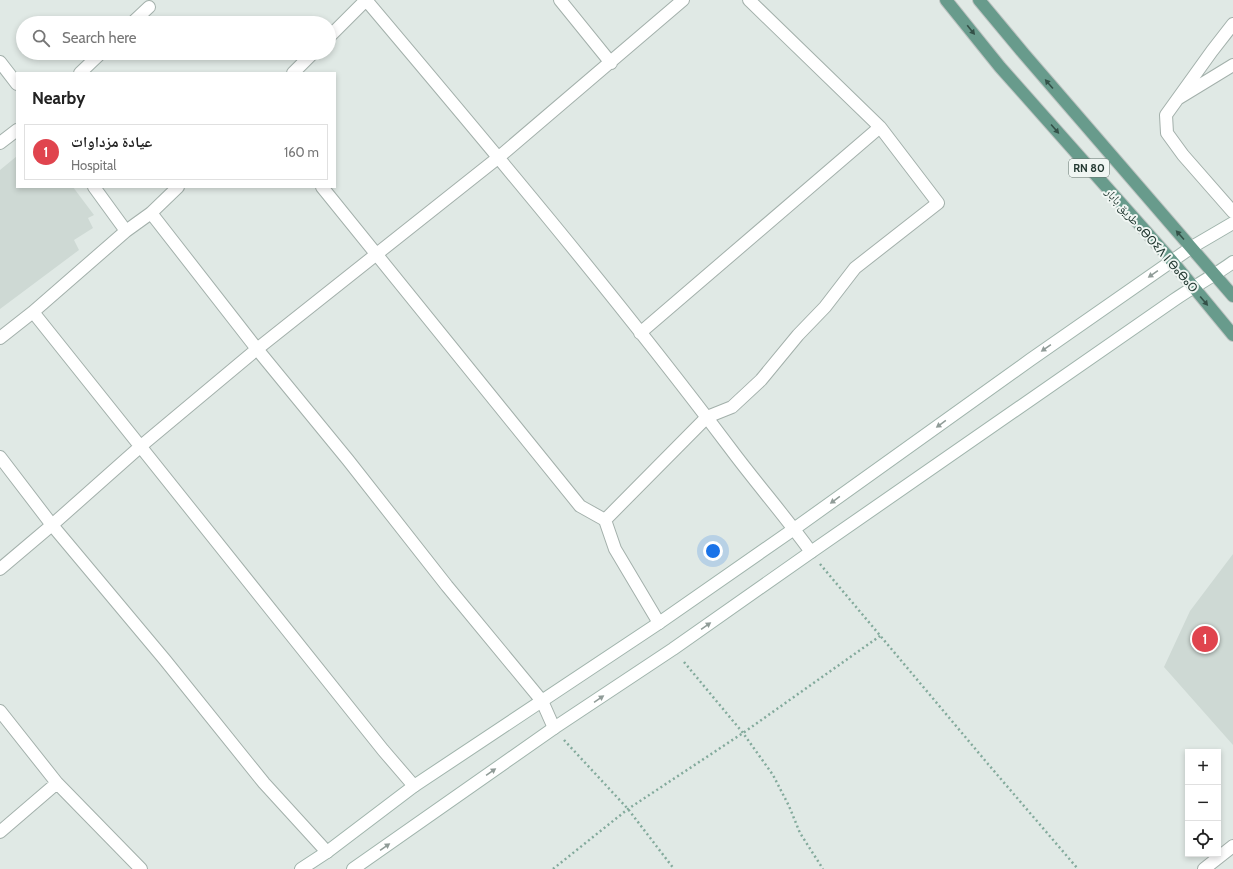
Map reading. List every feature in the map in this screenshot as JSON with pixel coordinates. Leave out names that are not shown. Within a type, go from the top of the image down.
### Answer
[{"type":"main road","name":"طريق بابار ⴰⴱⵔⵉⴷ ⵏ ⴱⴰⴱⴰⵔ","points":[[946,0],[1000,67],[1172,261],[1233,335]]},
{"type":"main road","name":"طريق بابار ⴰⴱⵔⵉⴷ ⵏ ⴱⴰⴱⴰⵔ","points":[[980,0],[1024,54],[1233,296]]},
{"type":"street","points":[[336,30],[366,0],[499,157],[707,417],[730,449],[811,552]]},
{"type":"street","points":[[560,0],[610,63]]},
{"type":"street","points":[[0,569],[141,446],[257,349],[499,157],[683,0]]},
{"type":"street","points":[[605,520],[707,417],[732,407],[761,380],[798,335],[825,307],[855,268],[938,203],[880,126],[749,0]]},
{"type":"street","points":[[139,16],[149,7]]},
{"type":"street","points":[[1233,24],[1174,101],[1166,114],[1168,133],[1183,155],[1233,212]]},
{"type":"street","points":[[81,72],[94,60]]},
{"type":"street","points":[[294,72],[306,60]]},
{"type":"street","points":[[0,62],[16,83]]},
{"type":"street","points":[[1174,101],[1233,65]]},
{"type":"street","points":[[640,333],[880,126]]},
{"type":"street","points":[[0,143],[16,131]]},
{"type":"street","points":[[95,188],[126,231]]},
{"type":"street","points":[[0,338],[33,312],[126,231],[151,213],[177,188]]},
{"type":"street","points":[[323,188],[580,506],[605,520],[616,550],[659,623]]},
{"type":"street","points":[[151,213],[257,349],[348,460],[447,586],[542,701],[554,728]]},
{"type":"street","points":[[302,869],[327,852],[414,786],[659,623],[794,529],[1024,364],[1192,247],[1233,223]]},
{"type":"street","points":[[353,869],[554,728],[673,649],[1192,287],[1216,275],[1233,262]]},
{"type":"street","points":[[33,312],[383,750],[414,786]]},
{"type":"street","points":[[0,457],[52,525],[165,660],[264,783],[327,852]]},
{"type":"street","points":[[0,711],[57,783],[141,869]]},
{"type":"street","points":[[0,832],[57,783]]},
{"type":"street","points":[[1204,869],[1233,846]]},
{"type":"path","points":[[811,552],[880,636],[1078,869]]},
{"type":"path","points":[[553,869],[628,809],[743,733],[880,636]]},
{"type":"path","points":[[673,649],[743,733],[773,775],[789,806],[800,833],[823,869]]},
{"type":"path","points":[[554,728],[628,809],[674,869]]},
{"type":"shaded area","points":[[16,157],[16,188],[74,188],[94,215],[88,218],[93,228],[74,240],[79,250],[0,309],[0,170]]},
{"type":"shaded area","points":[[1233,554],[1233,745],[1164,667],[1190,611]]},
{"type":"place","name":"عيادة مزداوات","points":[[1205,639]]}]
